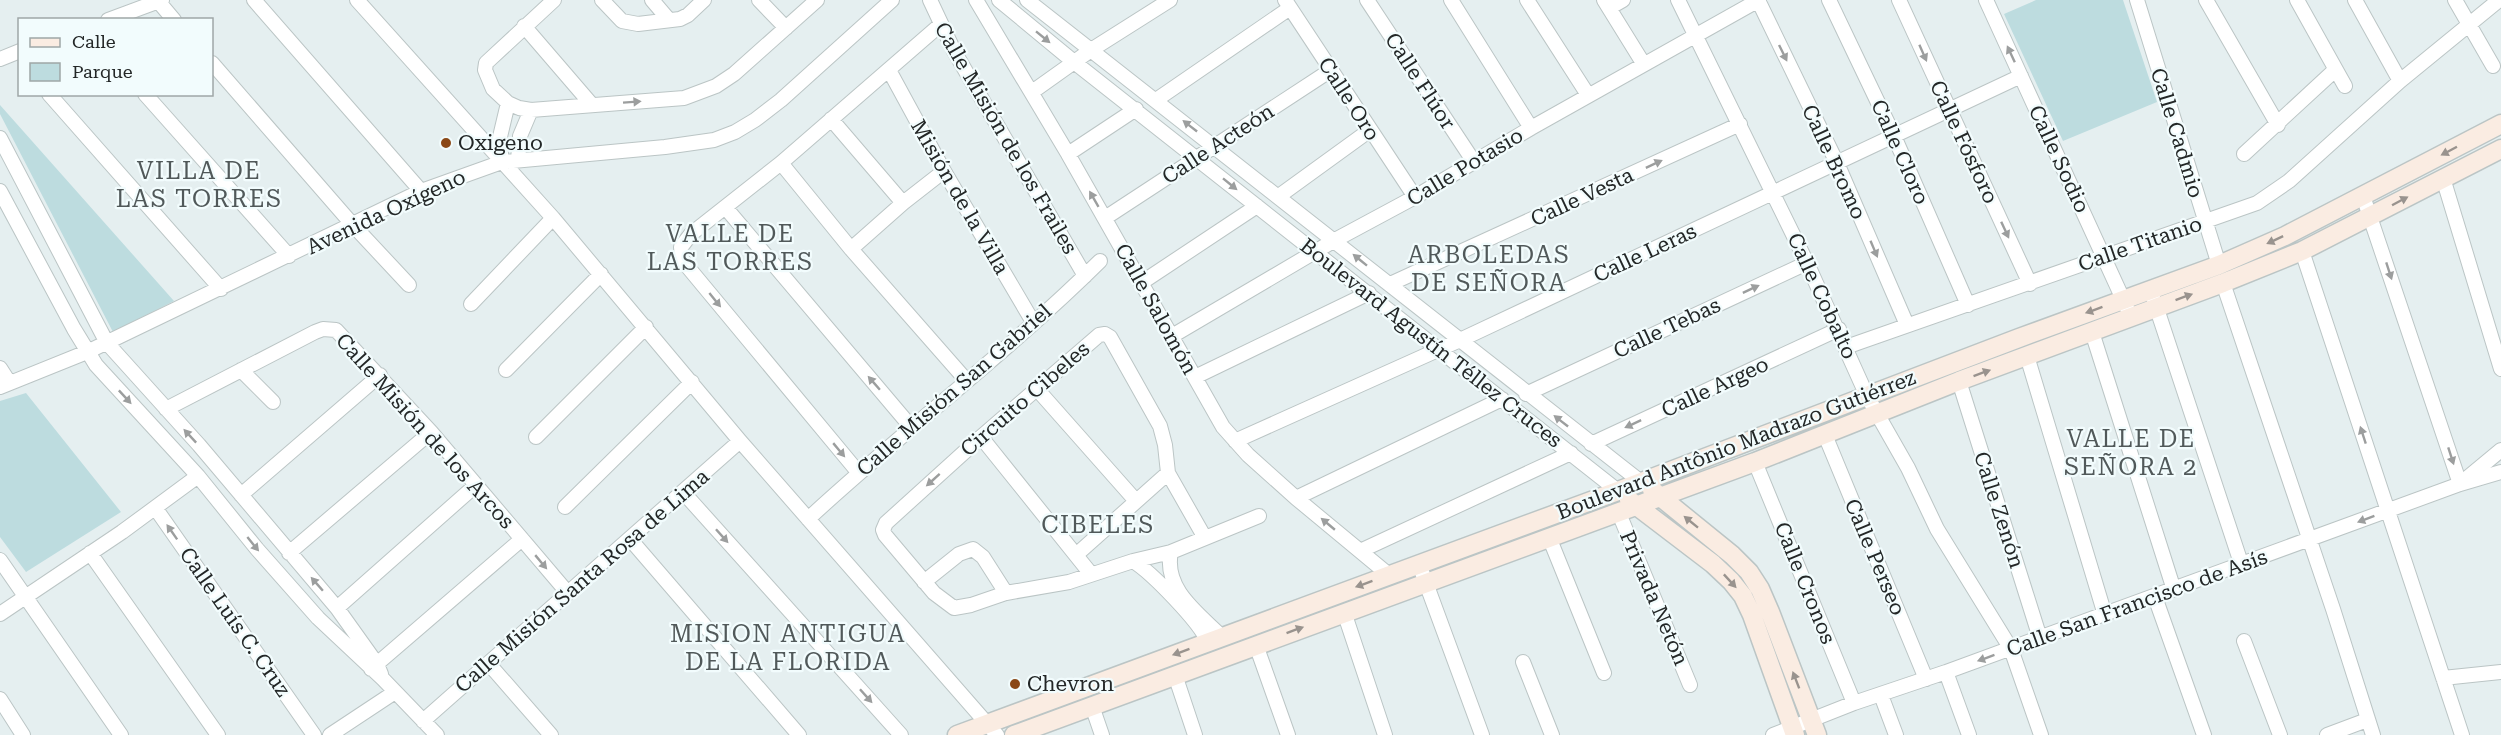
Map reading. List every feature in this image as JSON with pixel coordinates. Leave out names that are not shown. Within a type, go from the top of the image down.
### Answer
[{"type":"street","points":[[254,0],[421,191]]},
{"type":"street","points":[[357,0],[553,218],[740,441],[993,729]]},
{"type":"street","points":[[554,0],[486,63],[485,70],[488,80],[500,97],[508,103],[531,110],[684,98],[699,94],[734,74],[817,0]]},
{"type":"street","points":[[602,0],[622,21],[638,24],[688,15],[704,0]]},
{"type":"street","points":[[652,0],[669,20]]},
{"type":"street","points":[[759,0],[786,28]]},
{"type":"street","name":"Avenida Oxígeno","points":[[5,384],[107,343],[421,191],[502,162],[677,145],[714,140],[735,132],[781,100],[892,0]]},
{"type":"street","name":"Calle Misión de los Frailes","points":[[930,0],[940,25],[1085,276]]},
{"type":"street","name":"Calle Salomón","points":[[976,0],[1105,218],[1223,428],[1296,498],[1389,575]]},
{"type":"street","name":"Boulevard Agustín Téllez Cruces","points":[[999,0],[1074,62],[1618,491],[1627,508],[1713,564],[1743,596],[1752,615],[1793,731]]},
{"type":"street","points":[[1032,92],[1091,50],[1170,0]]},
{"type":"street","name":"Calle Flúor","points":[[1367,0],[1474,162]]},
{"type":"street","points":[[1451,0],[1531,128]]},
{"type":"street","points":[[1527,0],[1588,95]]},
{"type":"street","points":[[1623,0],[1607,4],[1643,63]]},
{"type":"street","name":"Calle Cobalto","points":[[1678,0],[1839,329],[1867,396],[1878,413],[1936,529],[2011,649],[2041,735]]},
{"type":"street","name":"Calle Potasio","points":[[1172,336],[1643,63],[1758,0]]},
{"type":"street","name":"Calle Bromo","points":[[1758,0],[1837,163],[1907,325]]},
{"type":"street","name":"Calle Cloro","points":[[1829,0],[1894,136],[1968,305]]},
{"type":"street","name":"Calle Fósforo","points":[[1899,0],[2030,284]]},
{"type":"street","name":"Calle Sodio","points":[[1986,0],[2124,299],[2130,318]]},
{"type":"street","name":"Calle Cadmio","points":[[2137,0],[2221,274],[2346,645],[2373,735]]},
{"type":"street","points":[[2206,0],[2278,124]]},
{"type":"street","points":[[2297,0],[2345,86]]},
{"type":"street","points":[[2355,0],[2400,81]]},
{"type":"street","points":[[2456,0],[2493,66]]},
{"type":"street","name":"Calle Titanio","points":[[1846,347],[2257,203],[2271,194],[2400,81],[2499,0]]},
{"type":"street","points":[[113,18],[160,1],[173,18]]},
{"type":"street","name":"Boulevard Agustín Téllez Cruces","points":[[1034,2],[1091,50],[1732,555],[1749,572],[1760,589],[1814,727]]},
{"type":"street","points":[[1156,100],[1288,4]]},
{"type":"street","name":"Calle Oro","points":[[1288,4],[1415,197]]},
{"type":"street","points":[[858,472],[682,259],[681,246],[940,25]]},
{"type":"street","points":[[524,26],[592,105]]},
{"type":"street","points":[[213,64],[352,224],[409,285]]},
{"type":"street","name":"Misión de la Villa","points":[[889,70],[944,171],[1033,322]]},
{"type":"street","name":"Calle Acteón","points":[[1105,218],[1331,70]]},
{"type":"street","points":[[2244,154],[2336,70]]},
{"type":"street","name":"Calle Leras","points":[[1235,441],[1460,340],[2021,76]]},
{"type":"street","points":[[51,96],[221,289]]},
{"type":"street","points":[[147,96],[289,256]]},
{"type":"street","points":[[502,162],[499,141],[508,103]]},
{"type":"street","points":[[1068,154],[1136,109]]},
{"type":"street","points":[[518,160],[520,136],[531,110]]},
{"type":"street","points":[[831,119],[903,203]]},
{"type":"street","name":"Calle Vesta","points":[[1390,284],[1740,124]]},
{"type":"street","name":"Boulevard Antônio Madrazo Gutiérrez","points":[[1014,735],[1755,462],[1959,381],[2157,307],[2221,274],[2285,236],[2501,124]]},
{"type":"street","points":[[1279,196],[1370,130]]},
{"type":"street","points":[[0,138],[107,343],[338,608],[383,679],[437,735]]},
{"type":"street","name":"Boulevard Antônio Madrazo Gutiérrez","points":[[957,735],[993,729],[1215,639],[1618,491],[2151,289],[2221,274],[2302,251],[2501,149]]},
{"type":"street","points":[[781,163],[851,249],[966,380]]},
{"type":"street","points":[[851,249],[903,203],[944,171]]},
{"type":"street","points":[[2443,178],[2501,369]]},
{"type":"street","points":[[0,191],[87,352],[114,385],[198,476],[257,549],[318,618],[374,667]]},
{"type":"street","points":[[2363,196],[2460,484],[2501,450]]},
{"type":"street","points":[[9,209],[31,198]]},
{"type":"street","points":[[1141,283],[1257,206]]},
{"type":"street","points":[[725,207],[912,428]]},
{"type":"street","points":[[471,304],[553,218]]},
{"type":"street","points":[[2302,251],[2462,735]]},
{"type":"street","name":"Calle Misión San Gabriel","points":[[808,519],[858,472],[912,428],[1100,261]]},
{"type":"street","name":"Calle Tebas","points":[[1526,394],[1807,263]]},
{"type":"street","points":[[506,370],[600,273]]},
{"type":"street","points":[[2151,289],[2242,566]]},
{"type":"street","points":[[1195,377],[1369,293]]},
{"type":"street","points":[[536,437],[646,327]]},
{"type":"street","name":"Circuito Cibeles","points":[[1205,538],[1168,473],[1160,426],[1106,327],[981,436],[886,523],[883,530],[924,582],[941,600],[954,608],[971,605],[1006,593],[1069,582],[1132,561],[1171,552],[1259,516]]},
{"type":"street","name":"Calle Argeo","points":[[1590,444],[1839,329]]},
{"type":"street","name":"Calle Misión de los Arcos","points":[[166,409],[315,332],[336,330],[348,340],[431,432],[567,592]]},
{"type":"street","points":[[2092,332],[2174,590]]},
{"type":"street","points":[[2027,356],[2105,615]]},
{"type":"street","points":[[0,368],[5,384]]},
{"type":"street","points":[[241,369],[273,402]]},
{"type":"street","points":[[241,495],[380,375]]},
{"type":"street","name":"Calle Zenón","points":[[1959,381],[2040,638]]},
{"type":"street","points":[[565,507],[692,382]]},
{"type":"street","points":[[1036,388],[1136,501]]},
{"type":"street","points":[[1296,498],[1502,399]]},
{"type":"street","points":[[290,553],[431,432]]},
{"type":"street","name":"Calle Perseo","points":[[1824,435],[1926,679]]},
{"type":"street","points":[[981,436],[1091,574]]},
{"type":"street","name":"Calle Misión Santa Rosa de Lima","points":[[423,721],[740,441]]},
{"type":"street","points":[[1360,551],[1571,453]]},
{"type":"street","name":"Calle Cronos","points":[[1755,462],[1854,703]]},
{"type":"street","name":"Calle San Francisco de Asís","points":[[1773,735],[1814,727],[1854,703],[2242,566],[2460,484],[2501,472]]},
{"type":"street","points":[[1076,555],[1168,473]]},
{"type":"street","points":[[0,614],[156,509],[198,476]]},
{"type":"street","points":[[338,608],[476,485]]},
{"type":"street","points":[[683,492],[901,735]]},
{"type":"street","name":"Privada Netón","points":[[1627,508],[1690,685]]},
{"type":"street","name":"Calle Luís C. Cruz","points":[[156,509],[314,735]]},
{"type":"street","points":[[1549,537],[1604,673]]},
{"type":"street","points":[[630,538],[799,735]]},
{"type":"street","points":[[374,667],[522,539]]},
{"type":"street","points":[[924,582],[959,554],[973,549],[983,557],[1006,593]]},
{"type":"street","points":[[1171,552],[1168,566],[1175,586],[1215,639]]},
{"type":"street","points":[[90,553],[218,735]]},
{"type":"street","points":[[0,560],[121,735]]},
{"type":"street","points":[[1132,561],[1146,571],[1215,639]]},
{"type":"street","points":[[1419,564],[1482,735]]},
{"type":"street","points":[[2155,597],[2204,735]]},
{"type":"street","points":[[1344,612],[1385,735]]},
{"type":"street","points":[[2244,641],[2280,735]]},
{"type":"street","points":[[1256,645],[1288,735]]},
{"type":"street","points":[[1523,662],[1552,735]]},
{"type":"street","points":[[489,664],[551,735]]},
{"type":"street","points":[[1946,672],[1969,735]]},
{"type":"street","points":[[2443,678],[2501,672]]},
{"type":"street","points":[[1175,675],[1195,735]]},
{"type":"street","points":[[330,735],[395,692]]},
{"type":"street","points":[[1881,695],[1896,735]]},
{"type":"street","points":[[0,699],[23,735]]},
{"type":"street","points":[[1092,706],[1102,735]]},
{"type":"street","points":[[2327,735],[2367,720]]},
{"type":"green space","points":[[2036,0],[2123,0],[2157,102],[2063,141],[2004,14]]},
{"type":"green space","points":[[0,105],[174,301],[113,332],[0,114]]},
{"type":"green space","points":[[26,393],[121,512],[26,572],[0,537],[0,401]]},
{"type":"place","name":"Oxigeno","points":[[446,143]]},
{"type":"place","name":"Chevron","points":[[1015,684]]},
{"type":"district","name":"VILLA DE LAS TORRES","points":[[199,185]]},
{"type":"district","name":"VALLE DE LAS TORRES","points":[[730,248]]},
{"type":"district","name":"ARBOLEDAS DE SEÑORA","points":[[1489,269]]},
{"type":"district","name":"VALLE DE SEÑORA 2","points":[[2131,453]]},
{"type":"district","name":"CIBELES","points":[[1098,525]]},
{"type":"district","name":"MISION ANTIGUA DE LA FLORIDA","points":[[788,648]]}]
